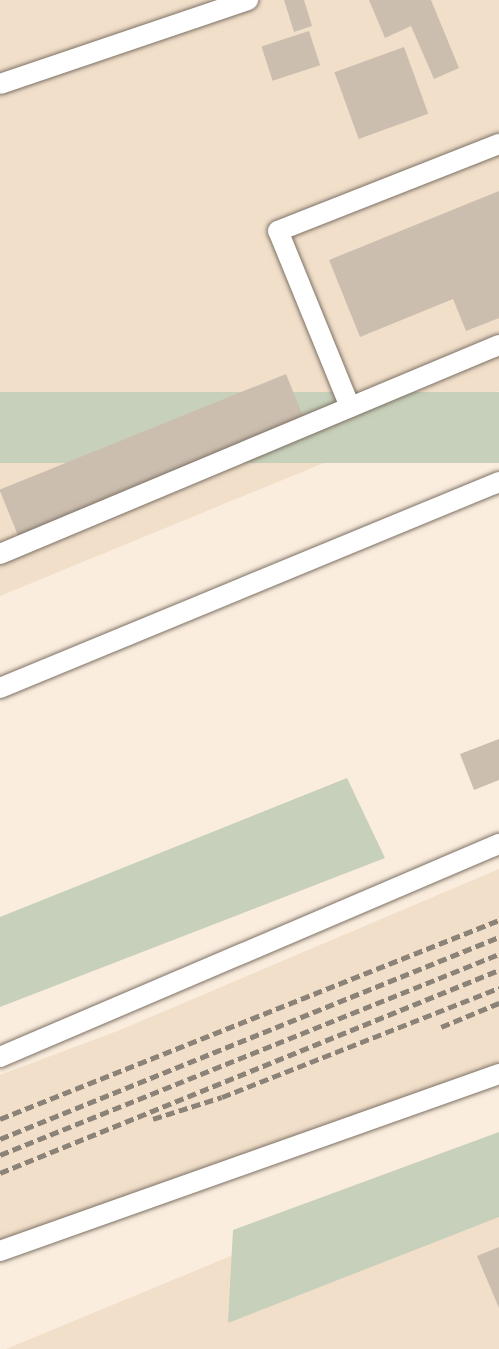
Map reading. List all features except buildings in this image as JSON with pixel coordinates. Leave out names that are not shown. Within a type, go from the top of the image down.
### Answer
[{"type":"lane","points":[[0,84],[248,0]]},
{"type":"lane","points":[[350,407],[278,231],[499,144]]},
{"type":"lane","points":[[0,555],[499,345]]},
{"type":"lane","points":[[0,688],[499,482]]},
{"type":"lane","points":[[0,1057],[499,844]]},
{"type":"lane","points":[[0,1251],[499,1074]]},
{"type":"shaded area","points":[[0,0],[499,0],[499,391],[0,596]]},
{"type":"shaded area","points":[[499,869],[499,1075],[0,1244],[0,1075],[120,1030]]},
{"type":"shaded area","points":[[499,1145],[499,1349],[6,1349]]},
{"type":"green space","points":[[0,392],[499,392],[499,463],[0,463]]},
{"type":"green space","points":[[347,778],[385,858],[0,1007],[0,917]]},
{"type":"green space","points":[[499,1132],[499,1217],[228,1323],[233,1230]]},
{"type":"railway","points":[[0,1119],[499,920]]},
{"type":"railway","points":[[0,1139],[499,937]]},
{"type":"railway","points":[[0,1155],[499,954]]},
{"type":"railway","points":[[0,1173],[499,970]]},
{"type":"railway","points":[[153,1119],[222,1097],[499,988]]},
{"type":"railway","points":[[441,1027],[499,1003]]}]
